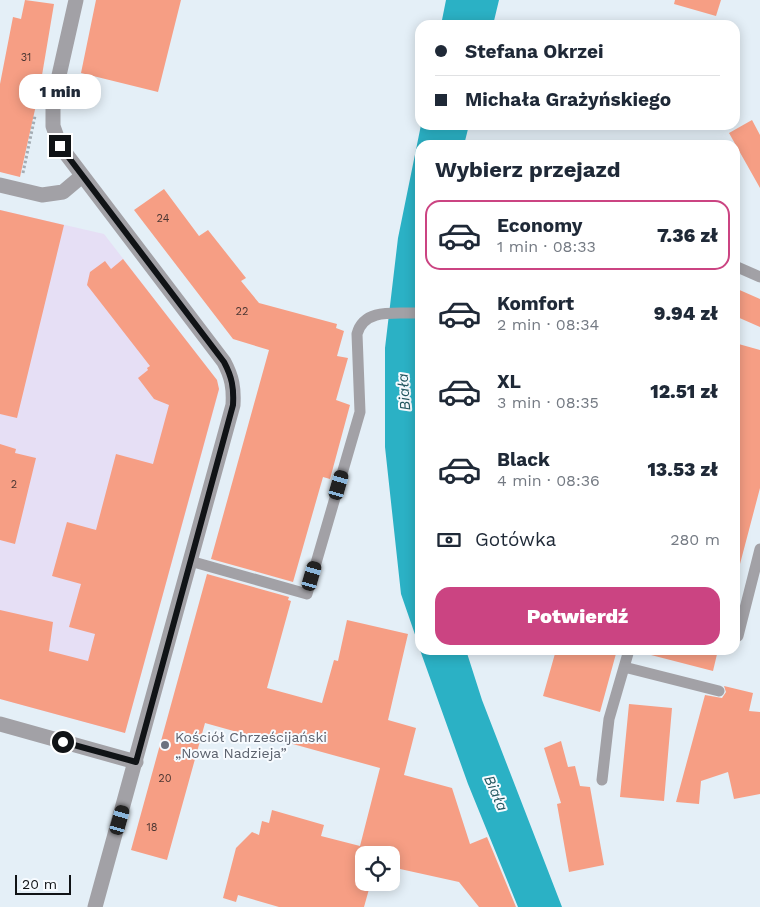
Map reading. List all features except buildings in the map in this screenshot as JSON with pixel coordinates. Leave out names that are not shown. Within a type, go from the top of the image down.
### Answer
[{"type":"street","points":[[76,0],[53,102],[53,126],[60,146],[224,362],[231,376],[234,388],[233,405],[95,907]]},
{"type":"street","points":[[0,185],[42,195],[63,192],[82,176]]},
{"type":"street","points":[[0,724],[136,762]]},
{"type":"lane","points":[[740,268],[760,277]]},
{"type":"lane","points":[[190,561],[307,594],[360,412],[357,334],[364,319],[372,315],[415,313]]},
{"type":"lane","points":[[740,628],[760,551]]},
{"type":"lane","points":[[602,780],[609,719],[627,655]]},
{"type":"lane","points":[[624,667],[719,691]]},
{"type":"shaded area","points":[[0,210],[104,234],[216,379],[219,390],[125,733],[0,699]]},
{"type":"water","points":[[446,0],[499,0],[494,20],[442,20]]},
{"type":"water","points":[[420,130],[468,130],[465,140],[418,140]]},
{"type":"water","name":"Biała","points":[[415,154],[415,635],[401,594],[385,447],[385,348],[398,238]]},
{"type":"water","name":"Biała","points":[[422,655],[468,655],[482,700],[562,907],[518,907],[468,784]]},
{"type":"place","name":"Kościół Chrześcijański „Nowa Nadzieja”","points":[[165,745]]},
{"type":"route","points":[[60,146],[224,362],[231,376],[234,388],[233,405],[136,762],[63,742]]}]
